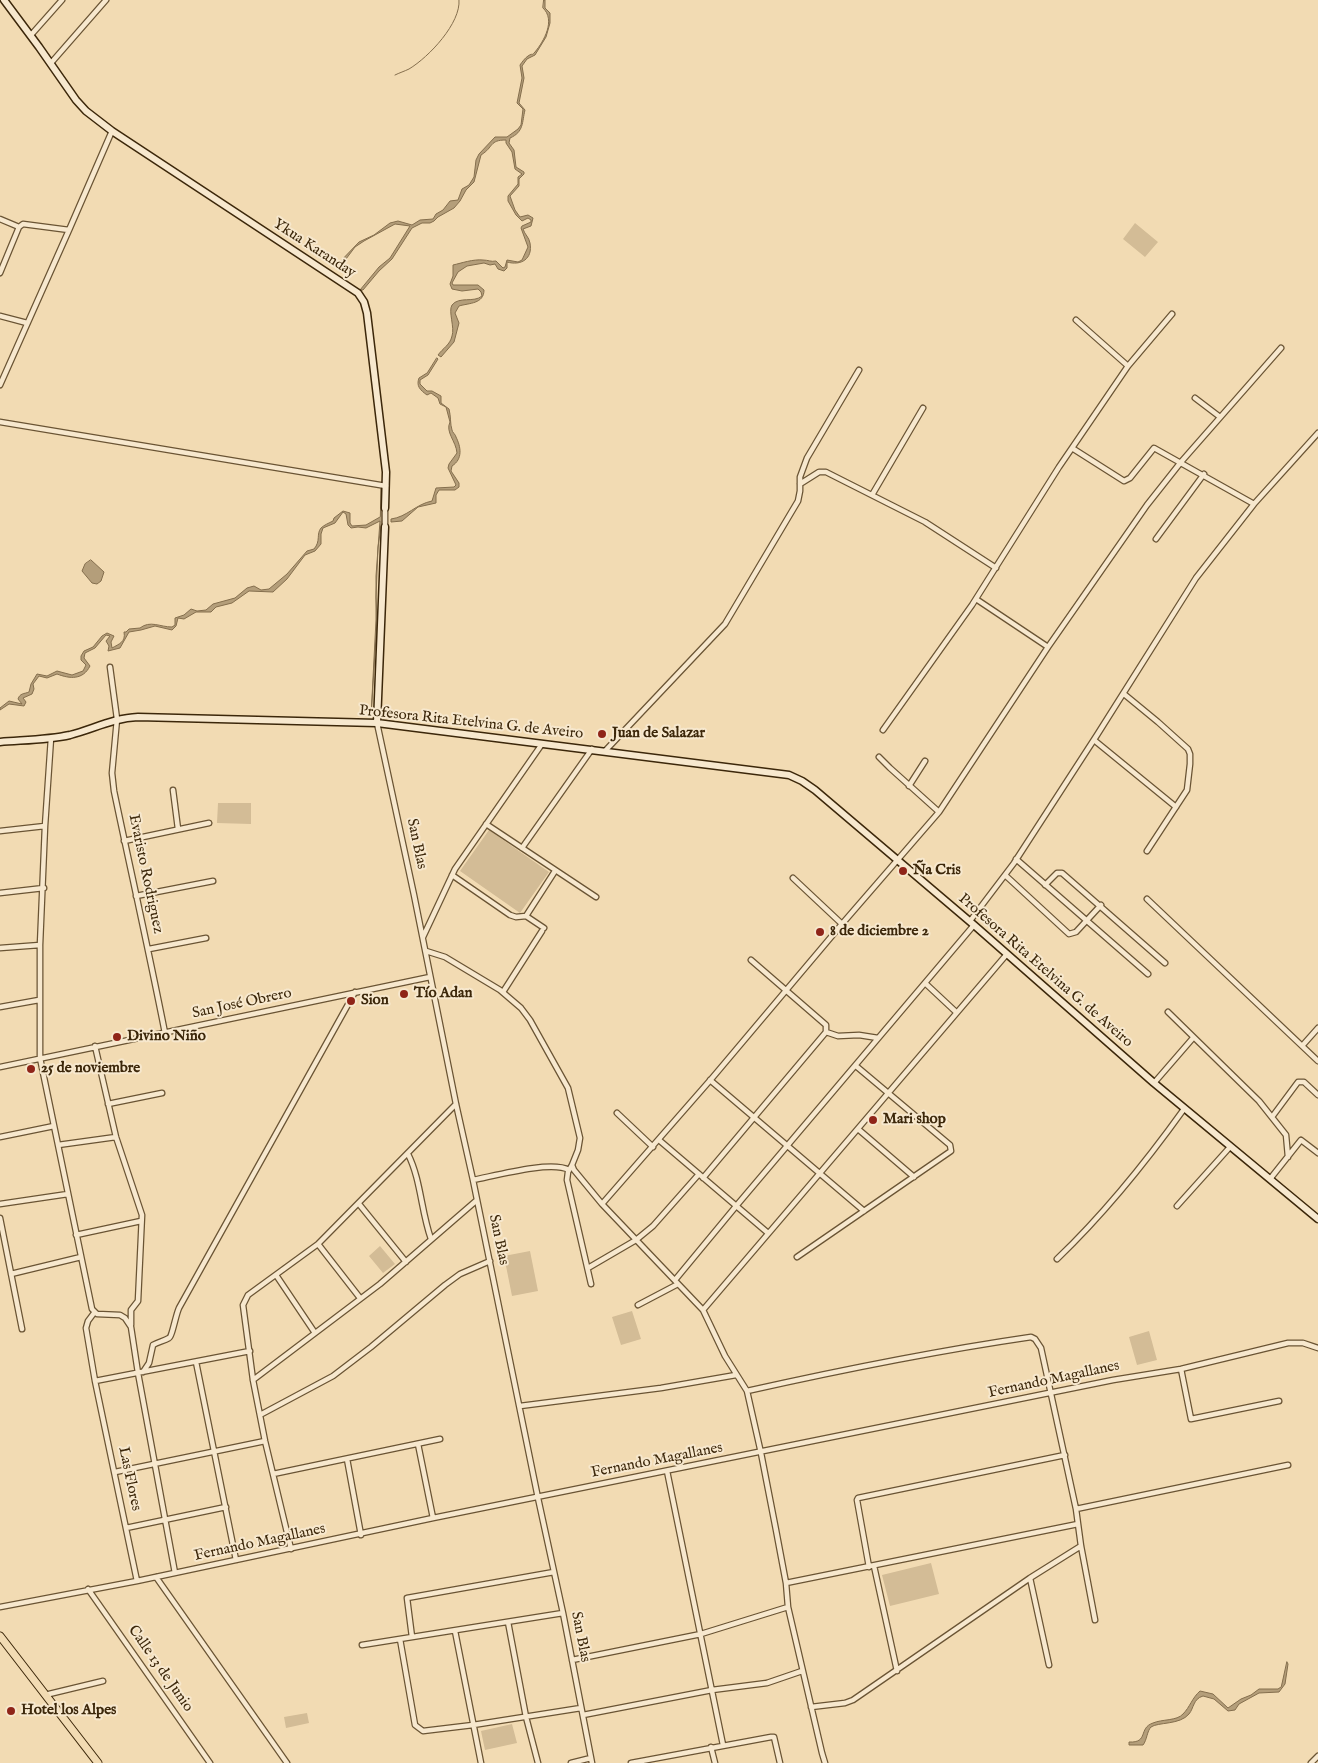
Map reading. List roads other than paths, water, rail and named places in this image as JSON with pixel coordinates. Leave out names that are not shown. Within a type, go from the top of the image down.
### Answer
[{"type":"main road","points":[[0,1636],[98,1763]]},
{"type":"street","name":"Ykua Karanday","points":[[4,0],[80,105],[112,131],[358,293],[364,302],[386,472],[377,723]]},
{"type":"street","points":[[30,35],[62,0]]},
{"type":"street","points":[[50,63],[106,0]]},
{"type":"street","points":[[0,385],[112,131]]},
{"type":"street","points":[[0,219],[20,227]]},
{"type":"street","points":[[0,272],[23,224],[69,230]]},
{"type":"street","points":[[883,730],[976,600],[1072,448],[1128,366],[1172,314]]},
{"type":"street","points":[[0,316],[26,323]]},
{"type":"street","points":[[1076,320],[1128,366]]},
{"type":"street","points":[[602,1204],[653,1147],[785,990],[939,812],[1048,647],[1147,504],[1181,462],[1281,348]]},
{"type":"street","points":[[605,751],[725,624],[798,501],[801,471],[858,370]]},
{"type":"street","points":[[1196,398],[1220,418]]},
{"type":"street","points":[[872,495],[923,408]]},
{"type":"street","points":[[0,422],[386,486]]},
{"type":"street","points":[[638,1305],[676,1282],[736,1205],[856,1066],[972,923],[1124,694],[1196,578],[1254,504],[1318,433]]},
{"type":"street","points":[[1072,448],[1124,481],[1130,478],[1154,448],[1204,474],[1254,504]]},
{"type":"street","points":[[800,484],[819,472],[826,472],[925,522],[996,568]]},
{"type":"street","points":[[1156,539],[1204,474]]},
{"type":"street","points":[[976,600],[1048,647]]},
{"type":"street","name":"Evaristo Rodriguez","points":[[110,667],[117,719],[112,773],[124,840],[165,1032]]},
{"type":"street","points":[[1124,694],[1188,749],[1190,754],[1186,790],[1147,851]]},
{"type":"street","name":"Profesora Rita Etelvina G. de Aveiro","points":[[0,742],[51,738],[82,732],[117,719],[138,717],[377,723],[789,776],[802,781],[815,790],[972,923],[1184,1109],[1318,1219]]},
{"type":"street","name":"San Blas","points":[[377,723],[426,951],[592,1760]]},
{"type":"street","points":[[51,738],[40,945],[40,1058],[94,1313],[120,1315],[125,1318],[131,1327]]},
{"type":"street","points":[[1094,740],[1176,807]]},
{"type":"street","points":[[423,938],[452,875],[542,744]]},
{"type":"street","points":[[522,848],[592,750]]},
{"type":"street","points":[[879,757],[939,812]]},
{"type":"street","points":[[910,786],[925,761]]},
{"type":"street","points":[[173,790],[178,829]]},
{"type":"street","points":[[124,840],[209,823]]},
{"type":"street","points":[[486,824],[596,897]]},
{"type":"street","points":[[0,831],[45,826]]},
{"type":"street","points":[[1016,859],[1148,974]]},
{"type":"street","points":[[526,916],[556,870]]},
{"type":"street","points":[[1045,885],[1057,873],[1062,873],[1165,963]]},
{"type":"street","points":[[452,875],[510,916],[526,916],[543,929],[503,992]]},
{"type":"street","points":[[1005,875],[1069,934],[1074,933],[1100,906]]},
{"type":"street","points":[[793,878],[842,924]]},
{"type":"street","points":[[136,896],[213,881]]},
{"type":"street","points":[[0,893],[44,888]]},
{"type":"street","points":[[1147,899],[1318,1061]]},
{"type":"street","points":[[149,950],[206,938]]},
{"type":"street","points":[[0,948],[40,945]]},
{"type":"street","points":[[426,951],[445,958],[503,992],[522,1008],[568,1088],[580,1138],[578,1150],[569,1170],[567,1180],[591,1284]]},
{"type":"street","points":[[703,1310],[1007,954]]},
{"type":"street","points":[[588,1268],[636,1240],[653,1226],[754,1118],[826,1032],[826,1025],[751,960]]},
{"type":"street","name":"San José Obrero","points":[[0,1066],[430,977]]},
{"type":"street","points":[[924,983],[956,1012]]},
{"type":"street","points":[[141,1373],[149,1362],[153,1345],[172,1336],[174,1320],[179,1308],[355,992]]},
{"type":"street","points":[[0,1007],[39,1000]]},
{"type":"street","points":[[1168,1012],[1259,1101],[1286,1135],[1288,1157]]},
{"type":"street","points":[[1302,1046],[1318,1028]]},
{"type":"street","points":[[826,1032],[838,1036],[859,1035],[878,1038]]},
{"type":"street","points":[[1154,1083],[1193,1038]]},
{"type":"street","points":[[96,1046],[116,1137],[142,1215],[138,1301],[130,1312],[131,1327],[141,1373],[175,1573]]},
{"type":"street","points":[[797,1257],[951,1151],[952,1148],[856,1066]]},
{"type":"street","points":[[710,1080],[864,1211]]},
{"type":"street","points":[[1272,1117],[1298,1082],[1304,1082],[1318,1095]]},
{"type":"street","points":[[108,1104],[162,1094]]},
{"type":"street","points":[[291,1549],[265,1441],[253,1380],[243,1305],[244,1300],[248,1295],[318,1244],[456,1104]]},
{"type":"street","points":[[1057,1260],[1101,1214],[1161,1142],[1184,1109]]},
{"type":"street","points":[[617,1113],[653,1147]]},
{"type":"street","points":[[0,1137],[54,1126]]},
{"type":"street","points":[[858,1128],[914,1176]]},
{"type":"street","points":[[58,1145],[116,1137]]},
{"type":"street","points":[[658,1140],[768,1233]]},
{"type":"street","points":[[1270,1179],[1301,1140],[1318,1153]]},
{"type":"street","points":[[1177,1206],[1230,1147]]},
{"type":"street","points":[[408,1154],[416,1175],[431,1239]]},
{"type":"street","points":[[572,1165],[577,1176],[602,1204],[703,1310],[746,1391],[761,1453],[786,1583],[788,1607],[825,1763]]},
{"type":"street","points":[[473,1180],[538,1167],[562,1167],[569,1170]]},
{"type":"street","points":[[0,1204],[68,1194]]},
{"type":"street","points":[[253,1380],[406,1262],[477,1200]]},
{"type":"street","points":[[359,1204],[406,1262]]},
{"type":"street","points":[[0,1218],[22,1329]]},
{"type":"street","points":[[76,1235],[142,1221]]},
{"type":"street","points":[[318,1244],[360,1298]]},
{"type":"street","points":[[11,1274],[81,1257]]},
{"type":"street","points":[[260,1415],[333,1376],[460,1274],[490,1261]]},
{"type":"street","points":[[276,1276],[315,1333]]},
{"type":"street","name":"Las Flores","points":[[94,1313],[88,1321],[86,1328],[95,1381],[137,1581]]},
{"type":"street","points":[[746,1391],[848,1368],[942,1350],[1031,1337],[1035,1339],[1041,1348],[1076,1509],[1095,1620]]},
{"type":"street","name":"Fernando Magallanes","points":[[0,1607],[361,1535],[433,1518],[1181,1369],[1288,1344],[1303,1343],[1318,1348]]},
{"type":"street","points":[[95,1381],[250,1351]]},
{"type":"street","points":[[196,1362],[236,1560]]},
{"type":"street","points":[[1181,1369],[1191,1419],[1279,1401]]},
{"type":"street","points":[[520,1406],[661,1388],[736,1375]]},
{"type":"street","points":[[273,1474],[440,1439]]},
{"type":"street","points":[[115,1472],[265,1441]]},
{"type":"street","points":[[418,1444],[433,1518]]},
{"type":"street","points":[[897,1671],[871,1567],[858,1498],[1064,1455]]},
{"type":"street","points":[[347,1459],[361,1535]]},
{"type":"street","points":[[1076,1509],[1288,1465]]},
{"type":"street","points":[[667,1471],[723,1745]]},
{"type":"street","points":[[126,1528],[226,1507]]},
{"type":"street","points":[[786,1583],[1078,1524]]},
{"type":"street","points":[[811,1707],[845,1703],[853,1700],[1030,1578],[1081,1546]]},
{"type":"street","points":[[412,1637],[407,1598],[554,1572]]},
{"type":"street","points":[[156,1577],[287,1763]]},
{"type":"street","points":[[1030,1578],[1049,1665]]},
{"type":"street","name":"Calle 13 de Junio","points":[[88,1589],[210,1763]]},
{"type":"street","points":[[572,1660],[701,1634],[788,1607]]},
{"type":"street","points":[[362,1645],[563,1613]]},
{"type":"street","points":[[508,1622],[526,1717],[538,1763]]},
{"type":"street","points":[[455,1631],[481,1763]]},
{"type":"street","points":[[400,1639],[415,1725],[418,1728],[428,1731],[581,1708]]},
{"type":"street","points":[[583,1715],[712,1690],[767,1683],[802,1671]]},
{"type":"street","points":[[45,1695],[103,1681]]},
{"type":"street","points":[[631,1763],[774,1737],[780,1763]]},
{"type":"street","points":[[711,1747],[715,1763]]},
{"type":"street","points":[[1311,1763],[1318,1756]]},
{"type":"street","points":[[572,1763],[592,1760]]},
{"type":"waterway","points":[[395,75],[417,64],[442,39],[455,19],[459,0]]},
{"type":"place","name":"Juan de Salazar","points":[[602,734]]},
{"type":"place","name":"Ña Cris","points":[[903,871]]},
{"type":"place","name":"8 de diciembre 2","points":[[820,932]]},
{"type":"place","name":"Tío Adan","points":[[404,994]]},
{"type":"place","name":"Sion","points":[[351,1001]]},
{"type":"place","name":"Divino Niño","points":[[117,1037]]},
{"type":"place","name":"25 de noviembre","points":[[31,1069]]},
{"type":"place","name":"Mari shop","points":[[873,1120]]},
{"type":"place","name":"Hotel los Alpes","points":[[11,1711]]}]
